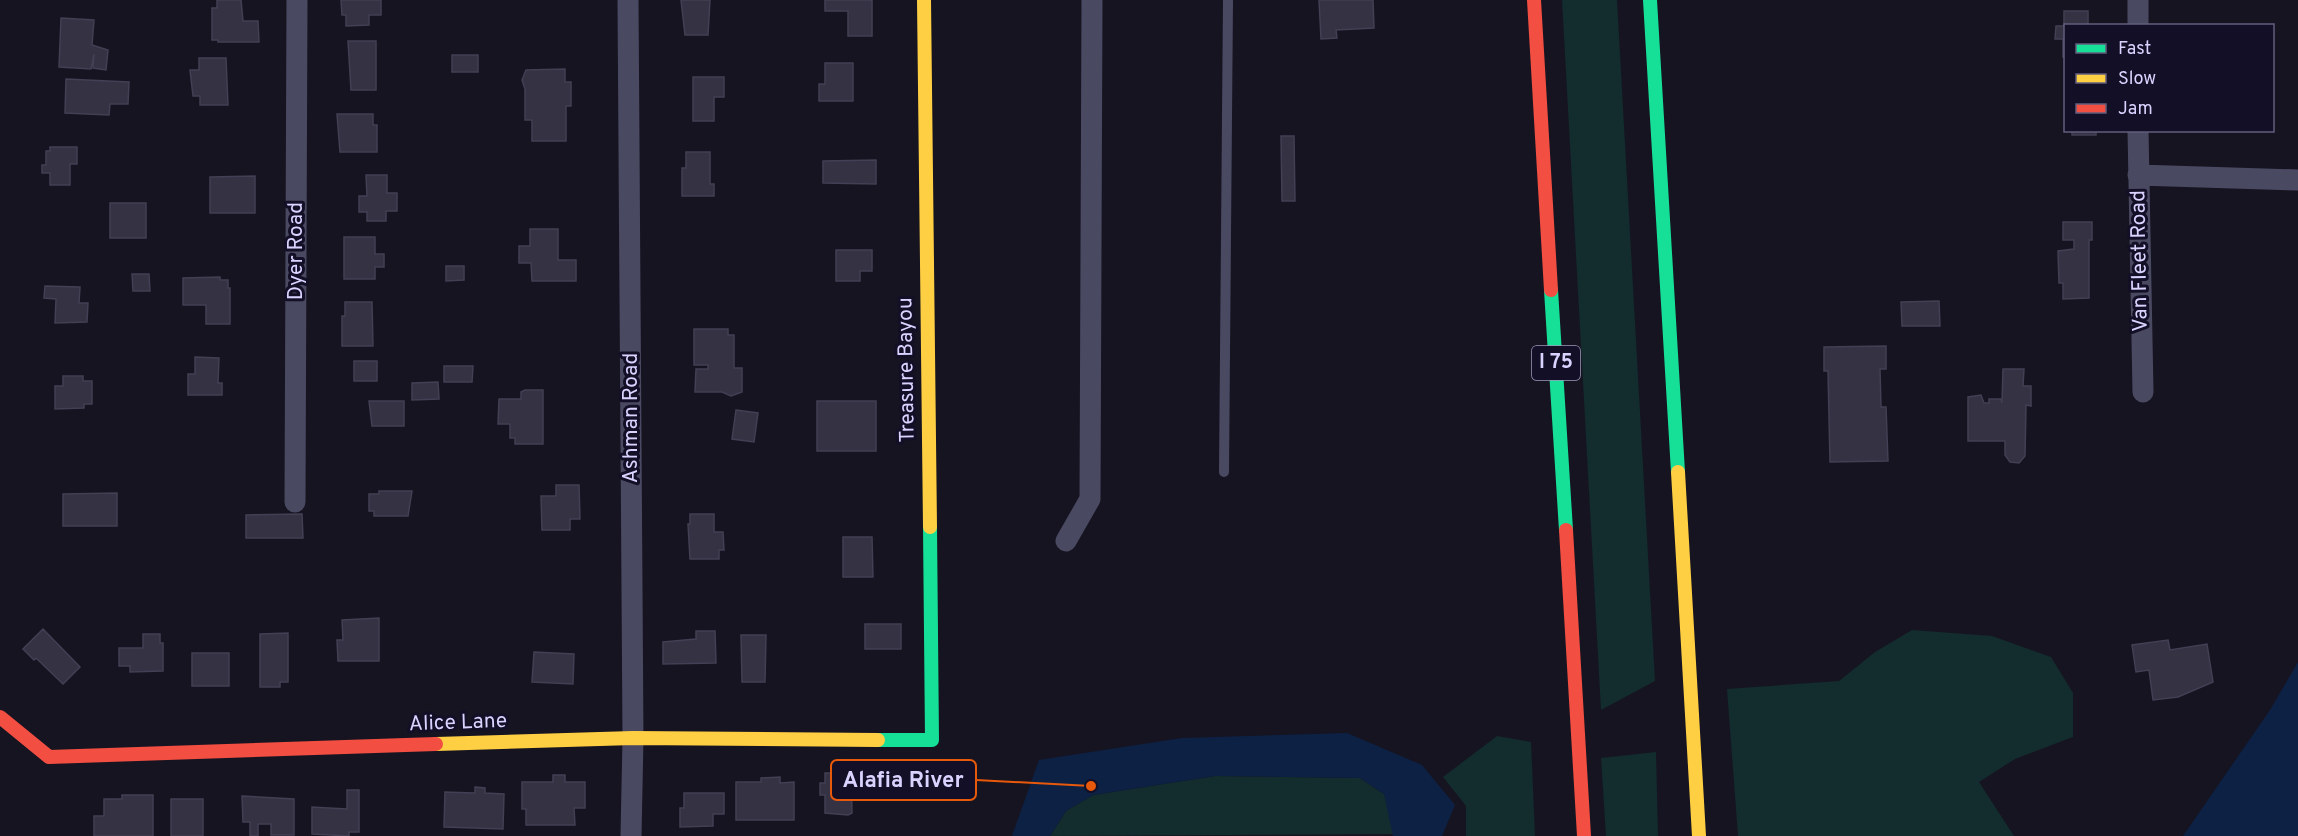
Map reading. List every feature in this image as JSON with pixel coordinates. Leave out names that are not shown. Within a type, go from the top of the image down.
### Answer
[{"type":"main road","name":"Treasure Bayou","points":[[924,0],[932,740]]},
{"type":"main road","name":"I 75","points":[[1534,0],[1584,836]]},
{"type":"main road","points":[[1650,0],[1699,836]]},
{"type":"main road","name":"Alice Lane","points":[[0,717],[49,757],[633,738],[932,740]]},
{"type":"street","name":"Dyer Road","points":[[295,502],[297,0]]},
{"type":"street","name":"Ashman Road","points":[[628,0],[633,738],[631,836]]},
{"type":"street","points":[[1066,541],[1090,499],[1092,0]]},
{"type":"street","points":[[2138,0],[2138,24]]},
{"type":"street","name":"Van Fleet Road","points":[[2138,132],[2143,392]]},
{"type":"street","points":[[2138,175],[2298,180]]},
{"type":"lane","points":[[1224,472],[1228,0]]},
{"type":"green space","points":[[1562,0],[1617,0],[1655,681],[1601,710]]},
{"type":"green space","points":[[1912,630],[1992,636],[2051,657],[2073,693],[2073,737],[2015,759],[1979,782],[2014,836],[1738,836],[1727,689],[1839,681],[1875,652]]},
{"type":"green space","points":[[1497,736],[1531,742],[1535,836],[1466,836],[1466,806],[1443,777]]},
{"type":"green space","points":[[1656,752],[1658,836],[1606,836],[1601,758]]},
{"type":"green space","points":[[1215,776],[1360,778],[1384,794],[1395,834],[1050,836],[1066,811],[1093,795]]},
{"type":"water","points":[[2298,662],[2298,836],[2183,836],[2270,710]]},
{"type":"water","points":[[1347,733],[1422,765],[1455,805],[1442,836],[1393,836],[1384,794],[1360,778],[1215,776],[1093,795],[1066,811],[1050,836],[1012,836],[1039,760],[1182,738]]},
{"type":"building","points":[[217,0],[241,0],[243,21],[258,21],[259,42],[212,40],[212,8],[217,8]]},
{"type":"building","points":[[341,0],[381,0],[381,15],[369,15],[369,25],[346,26],[346,15],[342,15]]},
{"type":"building","points":[[681,0],[710,0],[708,35],[685,35]]},
{"type":"building","points":[[825,0],[872,0],[872,36],[848,36],[848,11],[825,11]]},
{"type":"building","points":[[1319,0],[1373,0],[1374,28],[1336,30],[1337,38],[1321,39]]},
{"type":"building","points":[[2064,11],[2088,11],[2088,24],[2064,24]]},
{"type":"building","points":[[61,18],[94,20],[92,45],[108,50],[106,70],[93,68],[94,54],[91,69],[59,67]]},
{"type":"building","points":[[2056,26],[2064,26],[2064,57],[2063,39],[2055,39]]},
{"type":"building","points":[[348,41],[376,41],[376,90],[351,90]]},
{"type":"building","points":[[452,55],[478,55],[478,72],[452,72]]},
{"type":"building","points":[[199,58],[226,58],[228,105],[200,105],[200,96],[193,96],[190,70],[199,70]]},
{"type":"building","points":[[825,63],[853,63],[853,101],[819,101],[819,84],[825,84]]},
{"type":"building","points":[[565,69],[565,82],[571,82],[571,106],[566,106],[566,141],[532,141],[532,120],[525,120],[525,89],[522,80],[526,70]]},
{"type":"building","points":[[693,77],[724,77],[724,97],[714,97],[714,121],[693,121]]},
{"type":"building","points":[[66,79],[129,82],[128,104],[110,104],[109,115],[65,113]]},
{"type":"building","points":[[337,114],[373,114],[373,125],[377,125],[377,152],[340,152]]},
{"type":"building","points":[[2072,132],[2096,132],[2096,135],[2072,135]]},
{"type":"building","points":[[1281,136],[1294,136],[1295,201],[1282,201]]},
{"type":"building","points":[[50,147],[77,147],[77,164],[70,164],[70,185],[50,185],[50,173],[42,173],[42,165],[46,165],[46,151],[50,151]]},
{"type":"building","points":[[686,152],[710,152],[710,184],[714,184],[714,196],[682,196],[682,168],[686,168]]},
{"type":"building","points":[[876,160],[876,184],[823,183],[823,161]]},
{"type":"building","points":[[366,175],[387,175],[387,193],[397,193],[397,211],[386,211],[386,221],[367,221],[367,212],[359,212],[359,196],[367,196]]},
{"type":"building","points":[[255,176],[255,213],[210,213],[210,177]]},
{"type":"building","points":[[110,203],[146,203],[146,238],[110,238]]},
{"type":"building","points":[[2063,222],[2092,222],[2092,240],[2089,240],[2089,298],[2063,299],[2063,283],[2059,283],[2058,251],[2074,249],[2074,240],[2063,240]]},
{"type":"building","points":[[530,229],[558,229],[558,260],[576,260],[576,281],[532,281],[531,263],[519,263],[519,246],[530,246]]},
{"type":"building","points":[[344,237],[375,237],[375,254],[384,254],[384,267],[375,267],[375,279],[344,279]]},
{"type":"building","points":[[836,250],[872,250],[872,271],[860,271],[860,281],[836,281]]},
{"type":"building","points":[[446,266],[464,266],[464,280],[446,281]]},
{"type":"building","points":[[132,274],[149,274],[150,291],[133,291]]},
{"type":"building","points":[[220,277],[220,280],[228,280],[228,288],[230,288],[230,324],[206,324],[206,305],[183,305],[183,278]]},
{"type":"building","points":[[45,286],[80,287],[79,303],[88,303],[87,322],[55,323],[56,299],[44,298]]},
{"type":"building","points":[[1939,301],[1940,326],[1902,326],[1901,302]]},
{"type":"building","points":[[345,302],[372,302],[373,346],[342,346],[342,316],[345,316]]},
{"type":"building","points":[[694,329],[728,329],[728,335],[734,335],[734,368],[742,368],[742,392],[731,396],[722,392],[695,392],[696,369],[708,369],[708,365],[694,365]]},
{"type":"building","points":[[1886,346],[1886,369],[1880,369],[1881,407],[1886,407],[1888,461],[1830,462],[1828,371],[1824,371],[1824,347]]},
{"type":"building","points":[[195,357],[219,358],[218,383],[222,383],[222,395],[188,395],[188,374],[195,374]]},
{"type":"building","points":[[354,361],[377,361],[377,381],[354,381]]},
{"type":"building","points":[[444,366],[473,366],[472,382],[444,382]]},
{"type":"building","points":[[2003,369],[2024,369],[2023,386],[2031,386],[2031,406],[2026,405],[2025,456],[2019,463],[2010,462],[2005,455],[2005,441],[1968,441],[1968,397],[1981,395],[1984,403],[1989,403],[1989,399],[2001,399],[2002,403]]},
{"type":"building","points":[[63,376],[83,376],[83,381],[92,381],[92,404],[84,404],[84,408],[55,409],[55,386],[63,386]]},
{"type":"building","points":[[438,382],[439,399],[412,400],[412,383]]},
{"type":"building","points":[[543,390],[543,444],[515,444],[515,438],[510,438],[510,424],[498,424],[499,399],[521,399],[521,392]]},
{"type":"building","points":[[369,401],[404,401],[404,426],[372,426]]},
{"type":"building","points":[[817,401],[876,401],[876,451],[817,451]]},
{"type":"building","points":[[736,410],[758,413],[754,442],[732,439]]},
{"type":"building","points":[[556,485],[579,485],[580,519],[570,519],[570,530],[542,530],[541,496],[556,496]]},
{"type":"building","points":[[379,491],[412,491],[408,516],[374,516],[374,511],[369,511],[369,494],[379,494]]},
{"type":"building","points":[[117,493],[117,526],[63,526],[63,494]]},
{"type":"building","points":[[302,514],[303,538],[246,538],[246,515]]},
{"type":"building","points":[[690,514],[714,514],[714,532],[723,532],[724,550],[719,550],[719,559],[690,559],[688,524],[690,524]]},
{"type":"building","points":[[843,537],[872,537],[873,577],[843,577]]},
{"type":"building","points":[[379,618],[379,661],[338,661],[337,640],[343,640],[342,620]]},
{"type":"building","points":[[865,624],[901,624],[901,649],[865,649]]},
{"type":"building","points":[[43,629],[80,667],[63,684],[23,649]]},
{"type":"building","points":[[696,631],[715,631],[716,663],[663,664],[663,642],[696,639]]},
{"type":"building","points":[[288,633],[288,682],[280,682],[280,687],[260,687],[260,634]]},
{"type":"building","points":[[143,634],[160,634],[160,643],[163,643],[163,671],[130,672],[130,666],[119,666],[119,648],[143,648]]},
{"type":"building","points":[[741,635],[766,635],[765,682],[742,682]]},
{"type":"building","points":[[2168,640],[2170,650],[2207,644],[2213,682],[2178,697],[2153,700],[2149,670],[2136,672],[2132,645]]},
{"type":"building","points":[[534,652],[574,654],[573,684],[532,682]]},
{"type":"building","points":[[192,653],[229,653],[229,686],[192,686]]},
{"type":"building","points":[[825,773],[851,773],[852,813],[848,815],[825,813],[825,795],[820,795],[820,783],[825,783]]},
{"type":"building","points":[[553,775],[565,775],[565,782],[585,782],[585,808],[574,808],[575,825],[526,825],[526,809],[522,809],[522,782],[553,782]]},
{"type":"building","points":[[780,777],[780,783],[794,782],[794,820],[736,820],[736,782],[761,782],[761,778]]},
{"type":"building","points":[[475,787],[485,788],[485,793],[504,794],[503,829],[444,827],[445,792],[475,793]]},
{"type":"building","points":[[347,790],[359,790],[359,832],[349,832],[349,836],[312,834],[312,807],[347,809]]},
{"type":"building","points":[[684,793],[724,793],[724,814],[713,814],[713,826],[680,827],[680,808],[684,808]]},
{"type":"building","points":[[122,795],[153,795],[153,836],[94,836],[94,816],[104,816],[104,799],[122,799]]},
{"type":"building","points":[[242,796],[294,799],[294,835],[271,835],[271,824],[258,824],[258,836],[250,836],[250,822],[243,822]]},
{"type":"building","points":[[171,799],[203,799],[203,836],[171,836]]},
{"type":"traffic: fast","points":[[1650,0],[1678,472]]},
{"type":"traffic: fast","points":[[1551,290],[1566,530]]},
{"type":"traffic: fast","points":[[878,740],[932,740],[930,527]]},
{"type":"traffic: slow","points":[[924,0],[930,527]]},
{"type":"traffic: slow","points":[[1678,472],[1699,836]]},
{"type":"traffic: slow","points":[[436,744],[633,738],[878,740]]},
{"type":"traffic: jam","points":[[1534,0],[1551,290]]},
{"type":"traffic: jam","points":[[1566,530],[1584,836]]},
{"type":"traffic: jam","points":[[0,717],[49,757],[436,744]]},
{"type":"place","name":"Alafia River","points":[[1091,786]]}]
